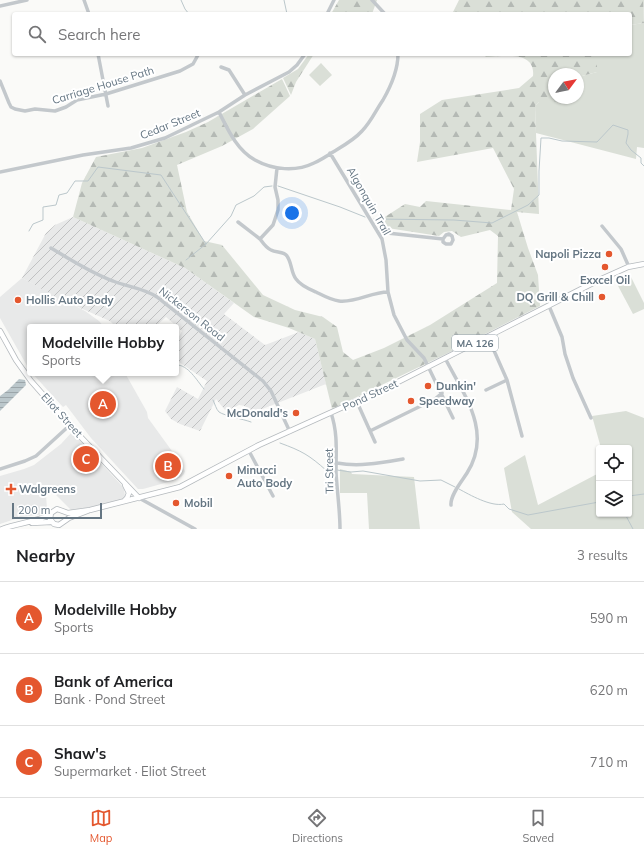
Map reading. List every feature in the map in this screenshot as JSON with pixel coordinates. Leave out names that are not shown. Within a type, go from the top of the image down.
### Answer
[{"type":"main road","name":"Pond Street","points":[[63,512],[74,513],[90,510],[180,487],[249,451],[357,402],[603,278],[628,267],[644,264]]},
{"type":"main road","name":"Eliot Street","points":[[0,331],[22,370],[27,376]]},
{"type":"main road","name":"Eliot Street","points":[[27,376],[70,425],[139,498]]},
{"type":"main road","points":[[122,502],[127,498],[129,493],[123,481]]},
{"type":"main road","name":"MA 126","points":[[2,529],[50,515],[54,510],[59,509],[63,512]]},
{"type":"main road","name":"Pond Street","points":[[63,524],[90,510]]},
{"type":"main road","points":[[63,512],[65,516],[63,524]]},
{"type":"main road","points":[[50,515],[54,525]]},
{"type":"main road","name":"MA 126","points":[[23,523],[54,525],[63,524]]},
{"type":"street","points":[[0,6],[27,0]]},
{"type":"street","points":[[84,0],[88,12]]},
{"type":"street","points":[[328,12],[334,0]]},
{"type":"street","points":[[372,0],[383,12]]},
{"type":"street","points":[[98,56],[108,106]]},
{"type":"street","name":"Carriage House Path","points":[[0,81],[11,107],[21,111],[34,109],[55,111],[66,107],[77,100],[106,94],[180,71],[193,64],[197,56]]},
{"type":"street","name":"Cedar Street","points":[[0,172],[83,155],[142,146],[171,136],[219,112],[245,95],[290,72],[304,56]]},
{"type":"street","points":[[219,112],[235,142],[242,150],[257,161],[277,168],[291,169],[306,166],[316,162],[353,139],[370,121],[391,85],[398,56]]},
{"type":"street","points":[[221,67],[229,70],[245,95]]},
{"type":"street","name":"Algonquin Trail","points":[[330,153],[382,239],[385,251],[388,292],[394,315],[407,340],[420,353],[429,366],[453,418]]},
{"type":"street","points":[[260,239],[273,225],[278,210],[278,200],[275,187],[277,168]]},
{"type":"street","points":[[238,222],[260,239],[269,249],[275,252],[283,253],[288,257],[294,277],[305,288],[331,299],[340,301],[350,300],[380,292],[388,292]]},
{"type":"street","points":[[602,226],[621,249],[628,267]]},
{"type":"street","points":[[378,232],[408,234],[443,239]]},
{"type":"street","name":"Nickerson Road","points":[[51,248],[80,266],[112,281],[147,291],[157,297],[263,381],[271,391],[290,432]]},
{"type":"street","points":[[549,306],[562,337],[565,354],[575,383],[591,418]]},
{"type":"street","points":[[488,337],[507,380],[522,436]]},
{"type":"street","points":[[445,358],[475,417],[478,444],[477,451],[470,468],[454,494],[451,505]]},
{"type":"street","points":[[486,390],[507,380]]},
{"type":"street","points":[[370,431],[435,399],[442,393]]},
{"type":"street","points":[[357,402],[375,442]]},
{"type":"street","name":"Tri Street","points":[[331,413],[336,432],[336,470],[340,529]]},
{"type":"street","points":[[0,469],[25,462],[36,456],[70,425]]},
{"type":"street","points":[[249,451],[273,496]]},
{"type":"street","points":[[337,463],[347,465],[366,465],[403,459]]},
{"type":"street","name":"Eliot Street","points":[[139,498],[195,529]]},
{"type":"shaded area","points":[[73,217],[185,268],[234,303],[224,314],[265,345],[299,332],[315,339],[326,384],[252,413],[245,406],[239,405],[225,410],[216,399],[200,431],[171,419],[165,411],[177,387],[198,399],[207,381],[179,362],[179,336],[182,331],[179,328],[179,324],[174,324],[166,317],[158,324],[113,324],[110,321],[62,300],[22,278],[46,233],[55,225]]},
{"type":"shaded area","points":[[22,278],[85,311],[102,324],[27,324],[27,366],[0,318],[0,297]]},
{"type":"shaded area","points":[[35,376],[127,376],[147,412],[148,418],[177,458],[185,471],[184,474],[172,481],[138,489],[91,438],[66,405],[63,407]]},
{"type":"shaded area","points":[[19,379],[25,380],[26,385],[0,411],[0,396]]},
{"type":"shaded area","points":[[72,432],[124,488],[125,497],[122,500],[106,505],[71,510],[54,493],[46,494],[47,510],[44,514],[21,517],[0,524],[0,476],[34,465],[61,444]]},
{"type":"green space","points":[[339,0],[377,0],[373,12],[332,12]]},
{"type":"green space","points":[[459,0],[643,0],[644,23],[632,25],[632,12],[453,12]]},
{"type":"green space","points":[[643,0],[644,0],[644,23]]},
{"type":"green space","points":[[644,23],[644,148],[637,147],[636,159],[536,133],[535,106],[539,102],[548,102],[548,104],[584,104],[584,75],[597,72],[597,56],[632,56],[632,25]]},
{"type":"green space","points":[[308,56],[313,56],[296,82],[291,95],[283,78],[298,69]]},
{"type":"green space","points":[[485,56],[509,56],[486,57]]},
{"type":"green space","points":[[517,56],[597,56],[597,72],[584,75],[584,68],[548,68],[548,102],[539,102],[535,106],[539,214],[517,212],[538,275],[540,306],[446,354],[332,409],[315,339],[289,328],[254,317],[185,268],[73,217],[82,183],[96,157],[142,148],[186,132],[208,122],[282,79],[290,96],[253,129],[222,146],[177,165],[187,212],[204,241],[222,245],[263,295],[295,310],[323,317],[337,327],[343,352],[353,360],[384,348],[430,325],[497,283],[498,236],[490,230],[461,237],[452,231],[444,232],[439,236],[381,227],[377,222],[405,204],[420,207],[426,201],[511,210],[514,189],[493,148],[417,162],[420,142],[420,114],[442,100],[519,88],[533,76],[532,68],[529,62],[524,58]]},
{"type":"green space","points":[[321,63],[332,75],[320,86],[309,75]]},
{"type":"green space","points":[[631,277],[644,303],[644,309],[633,314],[617,284]]},
{"type":"green space","points":[[626,411],[644,418],[644,529],[531,529],[512,512],[504,468],[525,455],[538,505],[596,475],[596,517],[632,517],[632,445],[600,445],[592,416]]},
{"type":"green space","points":[[340,469],[351,472],[352,474],[414,477],[420,529],[369,529],[367,493],[340,493]]},
{"type":"waterway","points":[[181,0],[187,12]]},
{"type":"waterway","points":[[284,0],[287,12]]},
{"type":"waterway","points":[[374,219],[454,220],[492,223],[528,205],[539,195],[541,138],[562,141],[597,142],[613,125],[628,130],[626,143],[631,150],[641,158],[641,163],[644,166]]},
{"type":"waterway","points":[[29,231],[33,224],[43,220],[43,207],[56,205],[59,195],[67,193],[75,181],[88,181],[98,167],[161,175],[206,244]]},
{"type":"waterway","points":[[186,260],[206,244],[231,216],[236,205],[254,196],[264,187],[272,186]]},
{"type":"waterway","points":[[278,186],[365,217]]},
{"type":"waterway","points":[[179,365],[188,370],[204,389]]},
{"type":"waterway","points":[[213,400],[219,412],[251,422]]},
{"type":"waterway","points":[[280,443],[305,454],[327,471],[334,470]]},
{"type":"waterway","points":[[337,470],[351,472],[363,471],[420,481],[441,480],[455,487]]},
{"type":"waterway","points":[[459,489],[481,500],[493,504],[504,504],[509,509],[528,515],[596,503]]},
{"type":"waterway","points":[[632,496],[644,494]]},
{"type":"waterway","points":[[627,517],[633,529]]},
{"type":"place","name":"Napoli Pizza","points":[[609,254]]},
{"type":"place","name":"Exxcel Oil","points":[[605,267]]},
{"type":"place","name":"DQ Grill & Chill","points":[[602,297]]},
{"type":"place","name":"Hollis Auto Body","points":[[18,300]]},
{"type":"place","name":"Dunkin'","points":[[428,386]]},
{"type":"place","name":"Speedway","points":[[411,401]]},
{"type":"place","name":"Modelville Hobby","points":[[103,404]]},
{"type":"place","name":"McDonald's","points":[[296,413]]},
{"type":"place","name":"Shaw's","points":[[86,459]]},
{"type":"place","name":"Bank of America","points":[[168,466]]},
{"type":"place","name":"Minucci Auto Body","points":[[229,476]]},
{"type":"place","name":"Walgreens","points":[[11,489]]},
{"type":"place","name":"Mobil","points":[[176,503]]}]
